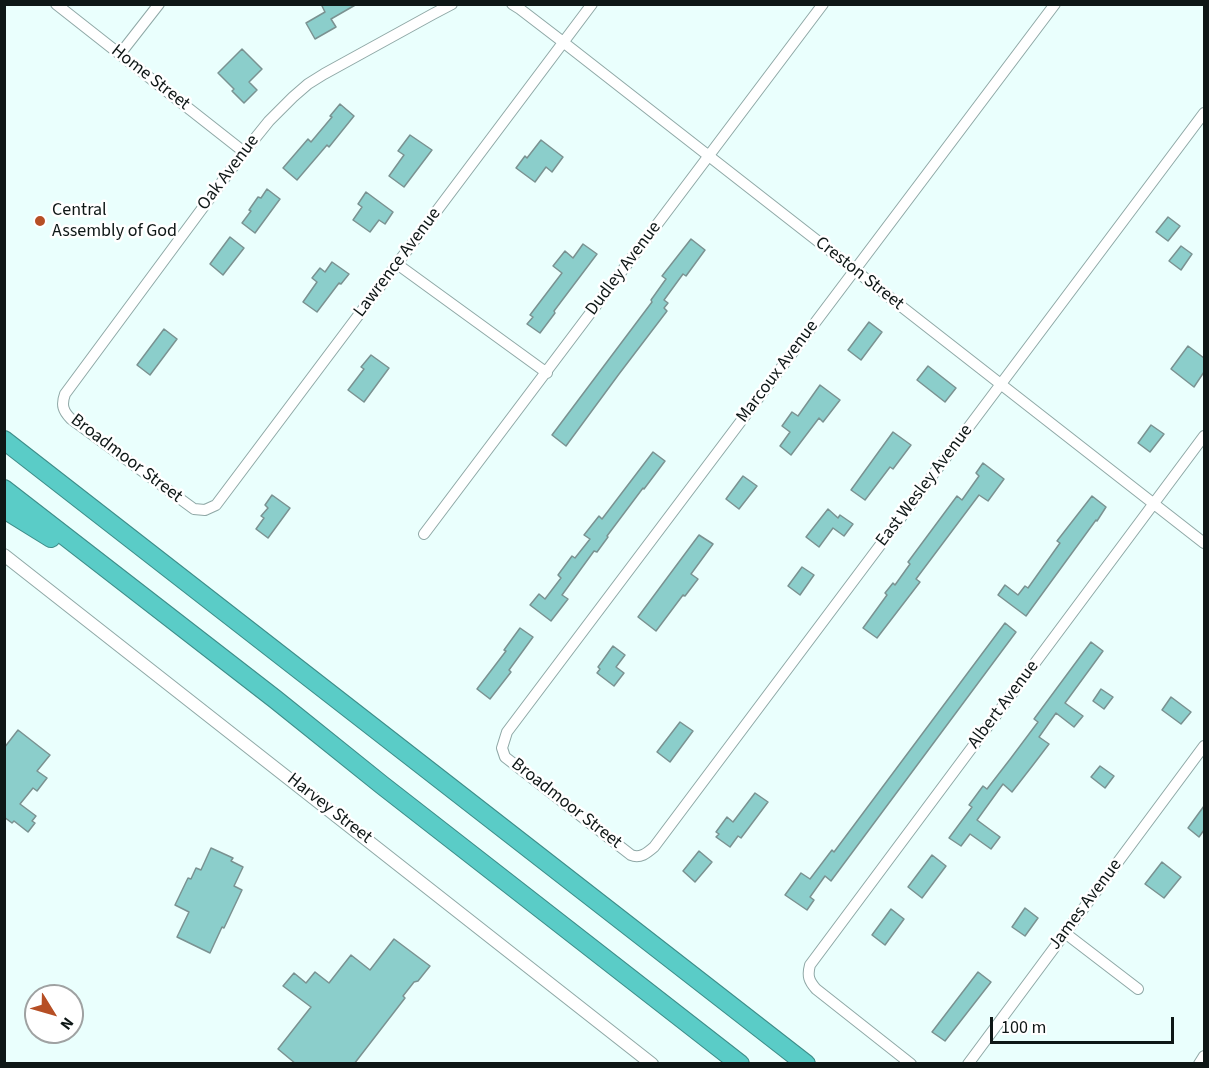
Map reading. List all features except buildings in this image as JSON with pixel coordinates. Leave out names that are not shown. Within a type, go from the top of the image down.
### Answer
[{"type":"highway","points":[[4,426],[86,490],[169,569]]},
{"type":"highway","points":[[4,440],[806,1064]]},
{"type":"highway","points":[[4,489],[740,1064]]},
{"type":"highway","points":[[4,509],[131,588]]},
{"type":"street","name":"Home Street","points":[[56,4],[244,152]]},
{"type":"street","points":[[120,54],[159,4]]},
{"type":"street","name":"Oak Avenue","points":[[62,402],[65,394],[269,121],[308,84],[452,4]]},
{"type":"street","name":"Creston Street","points":[[512,4],[1204,543]]},
{"type":"street","name":"Lawrence Avenue","points":[[198,510],[205,510],[216,505],[592,4]]},
{"type":"street","name":"Dudley Avenue","points":[[424,534],[823,4]]},
{"type":"street","name":"Marcoux Avenue","points":[[504,740],[507,732],[1055,4]]},
{"type":"street","name":"East Wesley Avenue","points":[[642,856],[654,847],[1204,113]]},
{"type":"street","points":[[397,264],[547,373]]},
{"type":"street","name":"Broadmoor Street","points":[[62,402],[64,412],[71,419],[190,507],[198,510]]},
{"type":"street","name":"Albert Avenue","points":[[911,1064],[816,988],[808,977],[810,966],[1204,436]]},
{"type":"street","name":"Harvey Street","points":[[4,555],[652,1064]]},
{"type":"street","name":"Broadmoor Street","points":[[504,740],[502,748],[505,757],[631,855],[642,856]]},
{"type":"street","name":"James Avenue","points":[[968,1064],[1204,746]]},
{"type":"street","points":[[1065,933],[1138,989]]},
{"type":"street","points":[[1199,1064],[1204,1056]]},
{"type":"place","name":"Central Assembly of God","points":[[40,221]]}]
